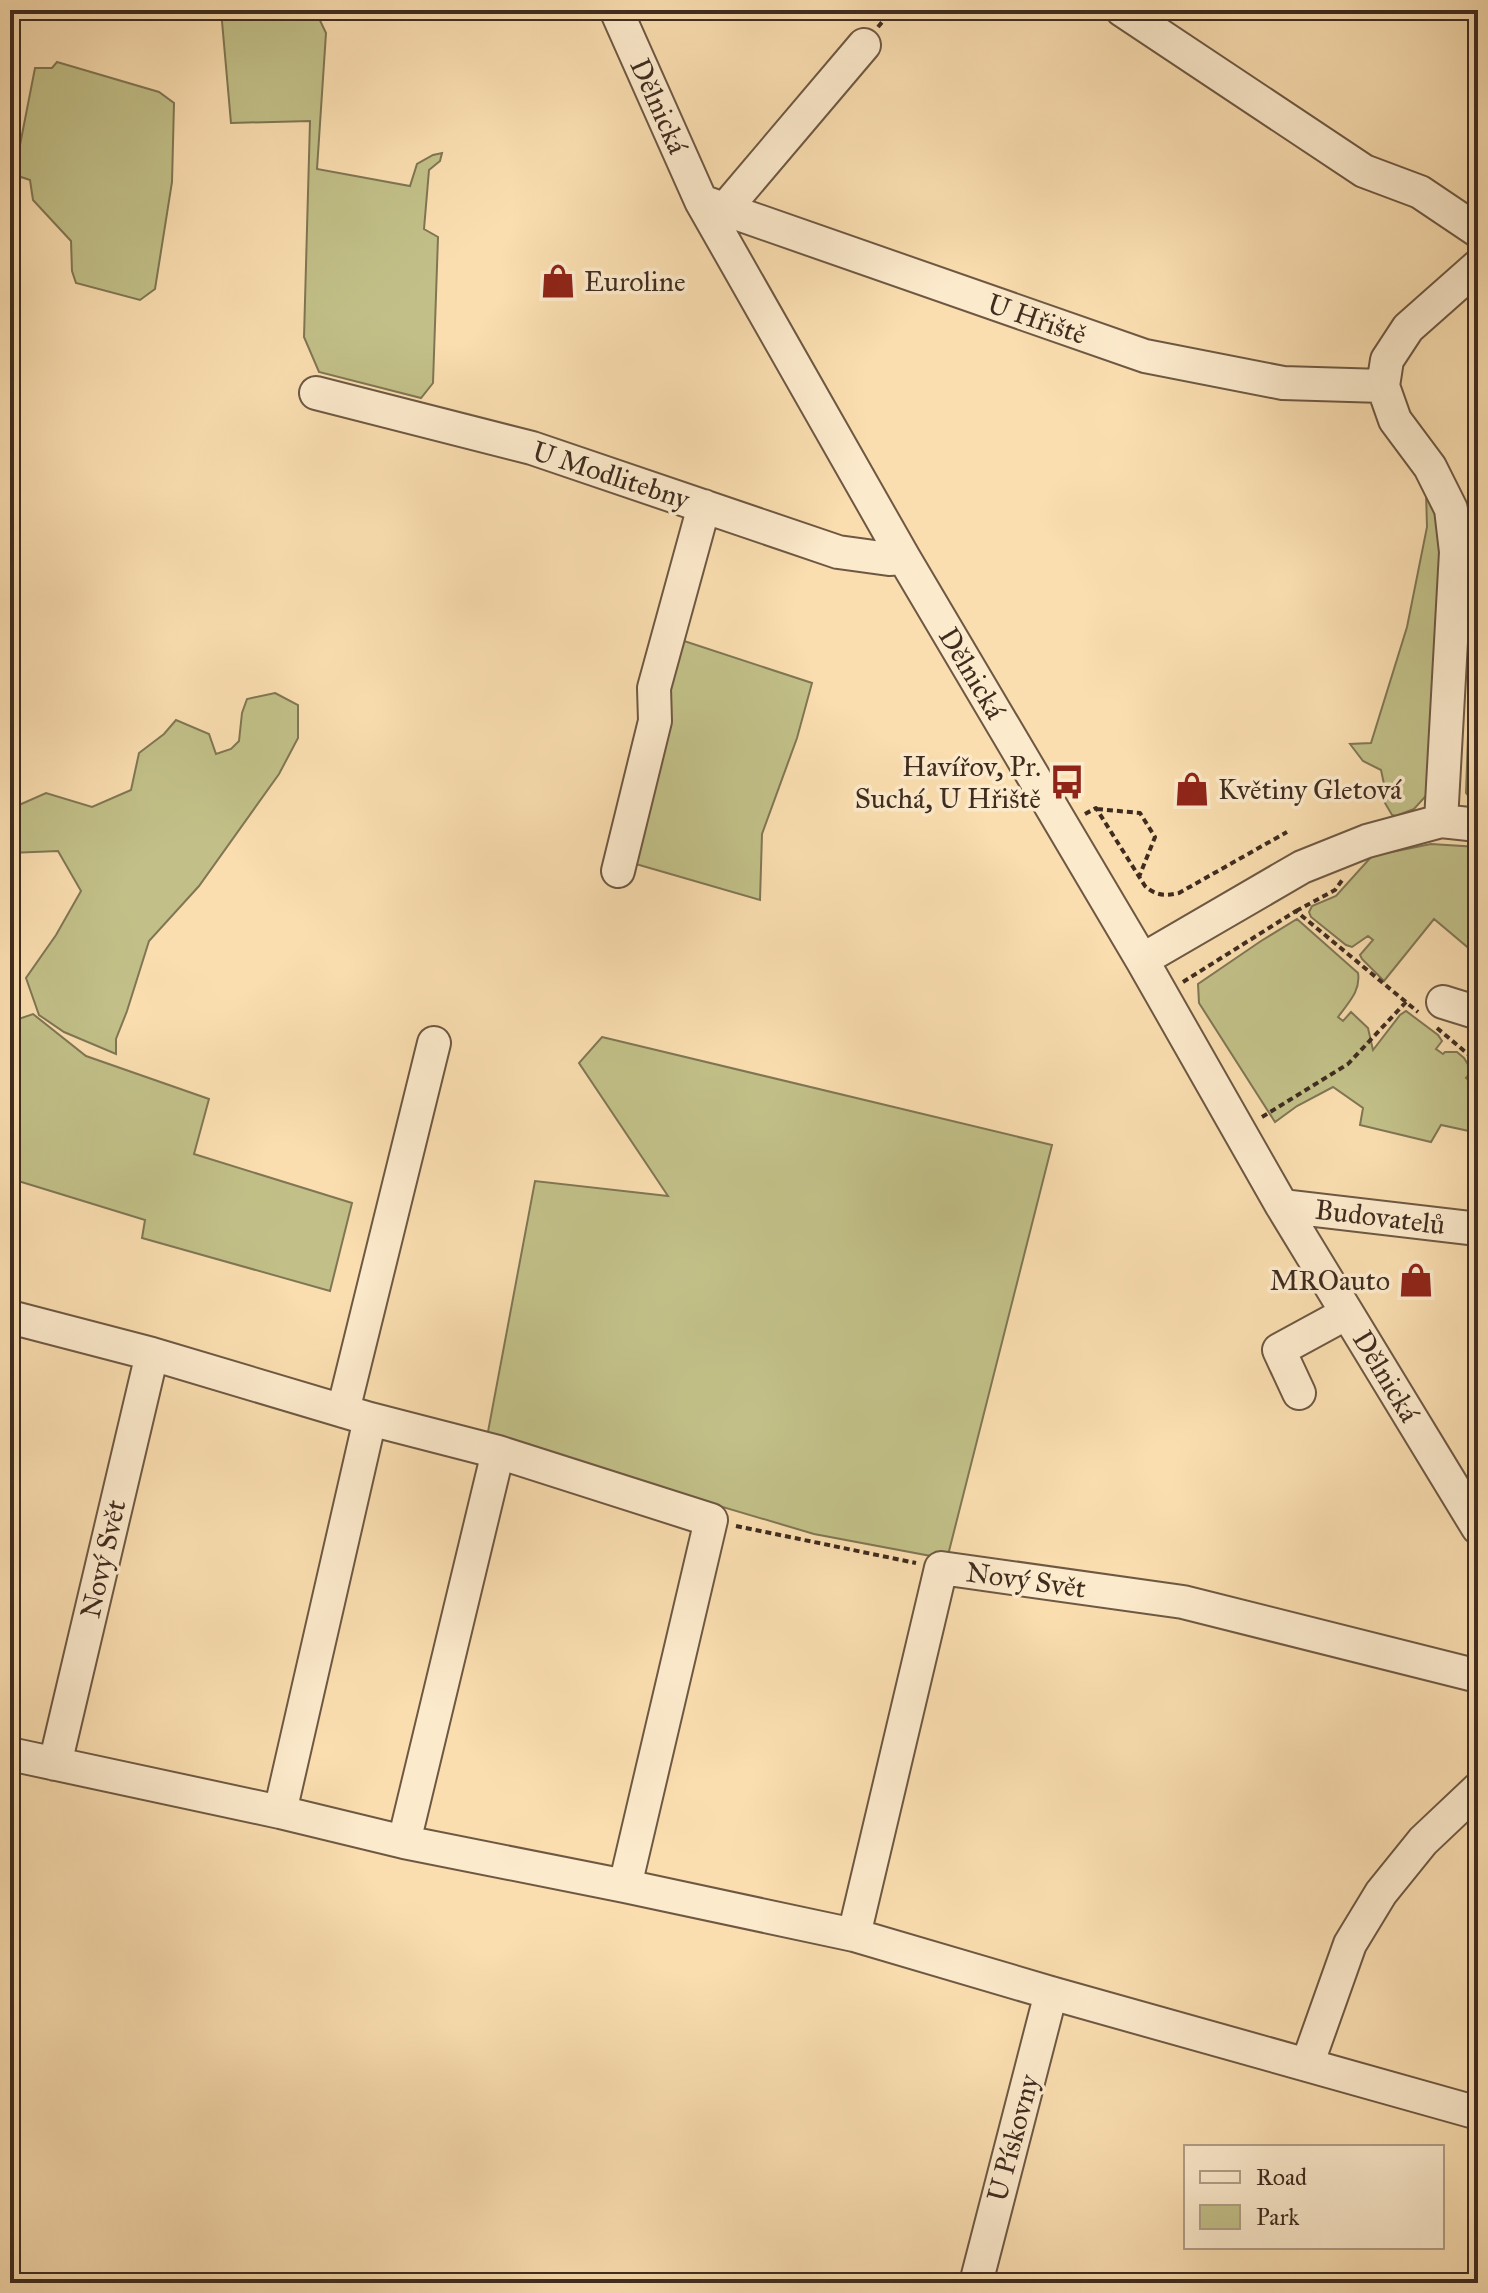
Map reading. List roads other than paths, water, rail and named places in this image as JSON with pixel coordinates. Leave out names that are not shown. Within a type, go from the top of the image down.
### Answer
[{"type":"street","name":"Dělnická","points":[[616,10],[713,205],[904,558],[1142,960],[1282,1206],[1478,1528]]},
{"type":"street","points":[[1122,10],[1364,171],[1420,192],[1478,231]]},
{"type":"street","points":[[713,205],[864,45]]},
{"type":"street","name":"U Hřiště","points":[[713,205],[1145,356],[1283,383],[1383,386]]},
{"type":"street","points":[[1478,266],[1408,328],[1387,360],[1383,386],[1395,420],[1430,467],[1478,554]]},
{"type":"street","name":"U Modlitebny","points":[[316,393],[532,448],[838,552],[904,558]]},
{"type":"street","points":[[618,871],[655,721],[654,688],[704,506]]},
{"type":"street","points":[[1441,821],[1456,552],[1451,509]]},
{"type":"street","points":[[1142,960],[1302,867],[1367,841],[1441,821],[1478,825]]},
{"type":"street","points":[[1430,1012],[1472,1011],[1478,1008]]},
{"type":"street","points":[[280,1812],[357,1415],[434,1043]]},
{"type":"street","name":"Budovatelů","points":[[1282,1206],[1478,1229]]},
{"type":"street","points":[[1299,1393],[1279,1350],[1347,1313]]},
{"type":"street","points":[[10,1317],[498,1452],[711,1520],[625,1886]]},
{"type":"street","name":"Nový Svět","points":[[55,1764],[152,1354]]},
{"type":"street","points":[[404,1842],[498,1452]]},
{"type":"street","name":"Nový Svět","points":[[854,1935],[941,1568],[1183,1602],[1478,1676]]},
{"type":"street","points":[[10,1754],[404,1842],[854,1935],[1478,2113]]},
{"type":"street","points":[[1307,2065],[1350,1944],[1381,1893],[1423,1841],[1478,1789]]},
{"type":"street","name":"U Pískovny","points":[[982,2281],[1051,1993]]},
{"type":"place","name":"Euroline","points":[[558,281]]},
{"type":"place","name":"Havířov, Pr. Suchá, U Hřiště","points":[[1067,782]]},
{"type":"place","name":"Květiny Gletová","points":[[1192,789]]},
{"type":"place","name":"MROauto","points":[[1416,1280]]}]
